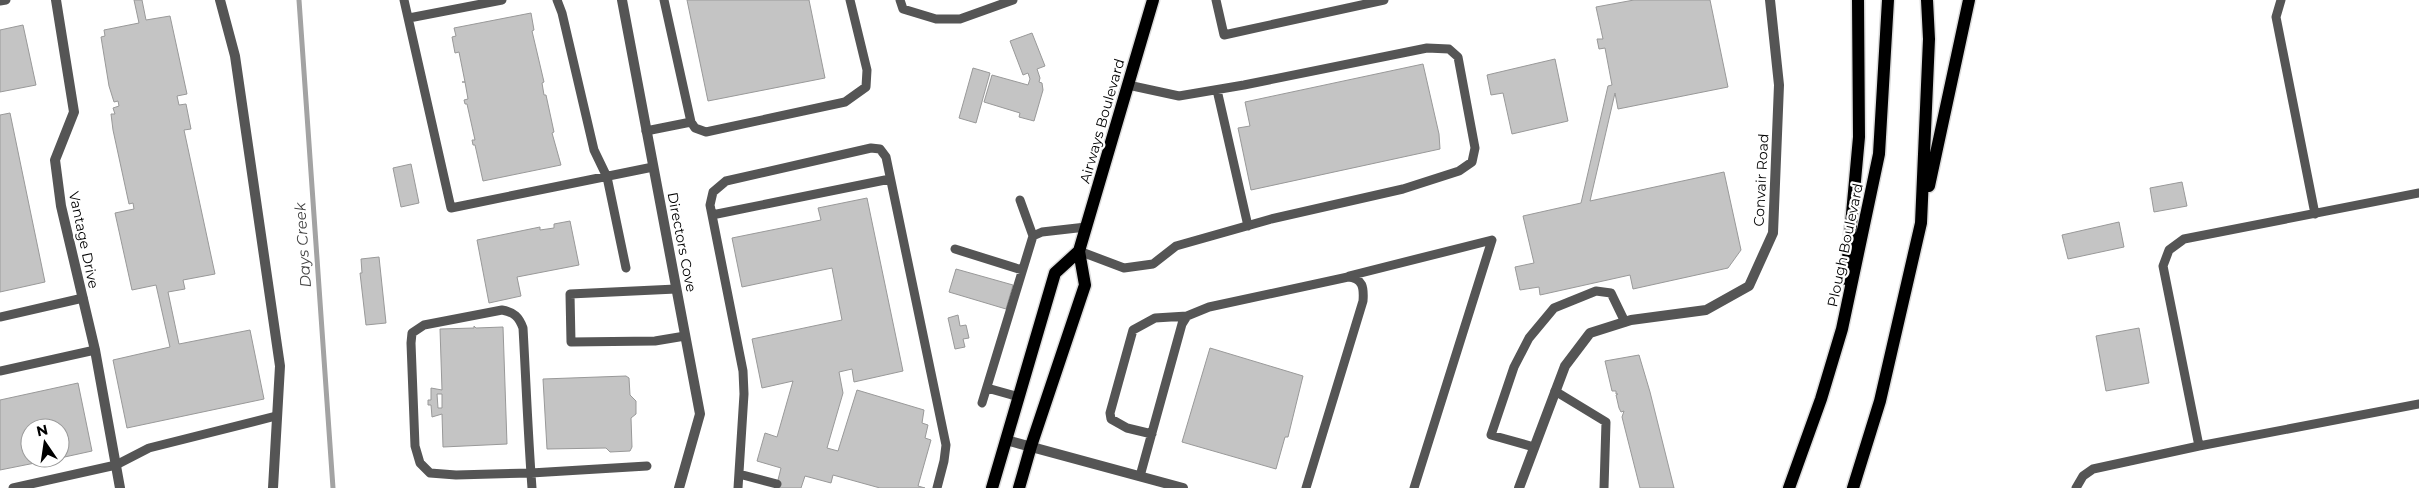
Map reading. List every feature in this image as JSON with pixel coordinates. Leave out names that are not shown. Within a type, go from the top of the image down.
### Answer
[{"type":"main road","name":"Airways Boulevard","points":[[1019,488],[1031,446],[1085,285],[1079,252],[1154,0]]},
{"type":"main road","points":[[1842,329],[1859,137],[1858,0]]},
{"type":"main road","name":"Plough Boulevard","points":[[1789,488],[1822,399],[1842,329],[1879,154],[1888,0]]},
{"type":"main road","points":[[1921,223],[1929,38],[1927,0]]},
{"type":"main road","points":[[1853,488],[1880,401],[1969,0]]},
{"type":"main road","points":[[992,488],[1055,273],[1079,252]]},
{"type":"street","name":"Vantage Drive","points":[[56,0],[74,112],[55,160],[60,206],[95,350],[120,488]]},
{"type":"street","points":[[220,0],[235,56],[280,366],[273,488]]},
{"type":"street","name":"Directors Cove","points":[[622,0],[700,414],[679,488]]},
{"type":"street","name":"Convair Road","points":[[1519,488],[1565,366],[1590,333],[1625,322],[1706,310],[1750,286],[1773,233],[1779,85],[1770,0]]},
{"type":"street","points":[[1006,440],[1183,488]]},
{"type":"lane","points":[[0,2],[6,0]]},
{"type":"lane","points":[[404,0],[451,208],[653,167]]},
{"type":"lane","points":[[408,18],[502,0]]},
{"type":"lane","points":[[557,0],[562,13],[594,150],[607,177],[626,268]]},
{"type":"lane","points":[[664,0],[691,122],[695,128],[706,132],[845,102],[866,87],[868,70],[850,0]]},
{"type":"lane","points":[[900,0],[903,9],[936,19],[960,19],[1013,0]]},
{"type":"lane","points":[[1216,0],[1224,35],[1384,0]]},
{"type":"lane","points":[[2281,0],[2276,17],[2314,214]]},
{"type":"lane","points":[[1079,252],[1124,268],[1153,264],[1176,246],[1248,226],[1403,189],[1459,171],[1472,162],[1475,148],[1458,57],[1449,49],[1427,48],[1179,96],[1128,85]]},
{"type":"lane","points":[[1217,90],[1248,226]]},
{"type":"lane","points":[[646,131],[691,122]]},
{"type":"lane","points":[[738,488],[744,394],[743,371],[710,205],[713,192],[726,181],[871,148],[880,149],[886,157],[946,445],[944,462],[937,488]]},
{"type":"lane","points":[[712,216],[890,179]]},
{"type":"lane","points":[[2199,446],[2165,277],[2164,259],[2174,245],[2184,239],[2419,194]]},
{"type":"lane","points":[[982,403],[1033,236],[1020,200]]},
{"type":"lane","points":[[1033,236],[1042,232],[1086,227]]},
{"type":"lane","points":[[1152,434],[1127,428],[1110,419],[1110,413],[1133,330],[1155,318],[1187,316],[1209,307],[1348,276],[1492,240],[1414,488]]},
{"type":"lane","points":[[955,249],[1022,270]]},
{"type":"lane","points":[[1306,488],[1363,301],[1364,290],[1361,282],[1356,277],[1348,276]]},
{"type":"lane","points":[[676,289],[570,294],[571,342],[655,341],[685,336]]},
{"type":"lane","points":[[1534,447],[1491,435],[1514,367],[1529,338],[1554,308],[1596,291],[1611,293],[1625,322]]},
{"type":"lane","points":[[0,317],[83,298]]},
{"type":"lane","points":[[532,488],[531,473],[523,328],[520,320],[510,312],[502,310],[424,325],[418,328],[412,333],[415,446],[420,464],[425,470],[439,475],[531,473],[647,466]]},
{"type":"lane","points":[[1140,476],[1182,324],[1187,316]]},
{"type":"lane","points":[[0,371],[95,350]]},
{"type":"lane","points":[[987,388],[1019,397]]},
{"type":"lane","points":[[1555,391],[1606,422],[1604,488]]},
{"type":"lane","points":[[2076,488],[2083,476],[2093,469],[2199,446],[2419,404]]},
{"type":"lane","points":[[12,488],[116,465],[149,448],[276,416]]},
{"type":"lane","points":[[739,474],[777,484]]},
{"type":"building","points":[[134,0],[142,0],[146,20],[170,16],[187,94],[177,96],[179,105],[186,104],[191,129],[184,130],[215,274],[183,280],[185,289],[168,292],[179,344],[250,330],[264,399],[127,428],[113,360],[170,347],[156,285],[132,290],[115,213],[134,209],[133,203],[129,204],[113,130],[111,114],[115,114],[113,108],[119,106],[118,101],[114,102],[109,86],[101,37],[105,36],[104,30],[139,23]]},
{"type":"building","points":[[687,0],[809,0],[825,78],[708,101]]},
{"type":"building","points":[[1634,0],[1710,0],[1728,87],[1618,109],[1615,93],[1590,201],[1724,172],[1741,250],[1728,268],[1633,289],[1630,275],[1540,295],[1539,287],[1520,290],[1515,267],[1534,263],[1523,216],[1581,203],[1608,86],[1612,85],[1605,48],[1599,49],[1597,39],[1603,39],[1596,7]]},
{"type":"building","points":[[531,13],[534,30],[532,31],[544,82],[542,83],[544,95],[546,95],[554,132],[552,133],[561,165],[483,181],[475,145],[473,145],[472,140],[475,140],[467,104],[465,104],[464,100],[468,99],[459,52],[455,53],[452,37],[456,36],[454,28]]},
{"type":"building","points":[[23,25],[36,85],[0,92],[0,30]]},
{"type":"building","points":[[1032,33],[1045,66],[1037,69],[1040,78],[1039,82],[1042,83],[1043,90],[1034,121],[1019,117],[1020,113],[984,102],[992,75],[1028,85],[1030,79],[1028,73],[1023,75],[1010,41]]},
{"type":"building","points":[[1555,59],[1568,121],[1512,134],[1503,93],[1491,95],[1487,75]]},
{"type":"building","points":[[1423,64],[1439,134],[1440,149],[1251,190],[1238,128],[1250,126],[1245,102]]},
{"type":"building","points":[[973,68],[990,73],[976,123],[959,118]]},
{"type":"building","points":[[10,113],[45,282],[0,292],[0,115]]},
{"type":"building","points":[[411,164],[419,203],[401,207],[393,168]]},
{"type":"building","points":[[2182,182],[2187,206],[2154,212],[2150,188]]},
{"type":"building","points":[[867,198],[903,371],[854,382],[852,369],[839,372],[843,393],[827,448],[838,451],[857,390],[924,410],[922,423],[928,425],[925,438],[931,440],[918,486],[925,488],[880,488],[833,475],[831,483],[805,476],[801,488],[776,488],[781,468],[757,461],[765,433],[777,437],[793,381],[762,388],[752,339],[842,320],[832,268],[742,287],[732,238],[821,220],[818,208]]},
{"type":"building","points":[[570,221],[579,265],[517,277],[521,296],[489,303],[477,240],[540,227],[540,230],[554,228],[554,224]]},
{"type":"building","points":[[2119,222],[2124,247],[2068,259],[2062,235]]},
{"type":"building","points":[[379,257],[386,323],[366,325],[360,273],[362,273],[361,259]]},
{"type":"building","points":[[956,269],[1013,285],[1006,309],[949,292]]},
{"type":"building","points":[[958,315],[960,326],[966,325],[969,338],[963,339],[965,347],[955,349],[948,318]]},
{"type":"building","points":[[474,326],[476,328],[503,327],[507,444],[443,447],[442,414],[432,417],[431,405],[428,405],[428,400],[431,400],[431,388],[442,390],[440,329],[474,328]],"holes":[[[437,394],[442,394],[442,408],[438,408]]]},
{"type":"building","points":[[2139,328],[2149,383],[2106,391],[2096,336]]},
{"type":"building","points":[[1210,348],[1303,376],[1288,437],[1285,437],[1276,469],[1182,442]]},
{"type":"building","points":[[1639,355],[1674,488],[1640,488],[1622,417],[1624,411],[1621,412],[1619,408],[1616,395],[1618,394],[1616,394],[1616,391],[1612,391],[1605,361]]},
{"type":"building","points":[[626,376],[629,378],[630,395],[636,401],[636,414],[631,418],[632,447],[630,451],[610,452],[606,448],[547,449],[543,379]]},
{"type":"building","points":[[78,383],[92,451],[70,456],[70,418],[20,418],[20,466],[0,470],[0,400]]},
{"type":"waterway","name":"Days Creek","points":[[299,0],[333,488]]}]
